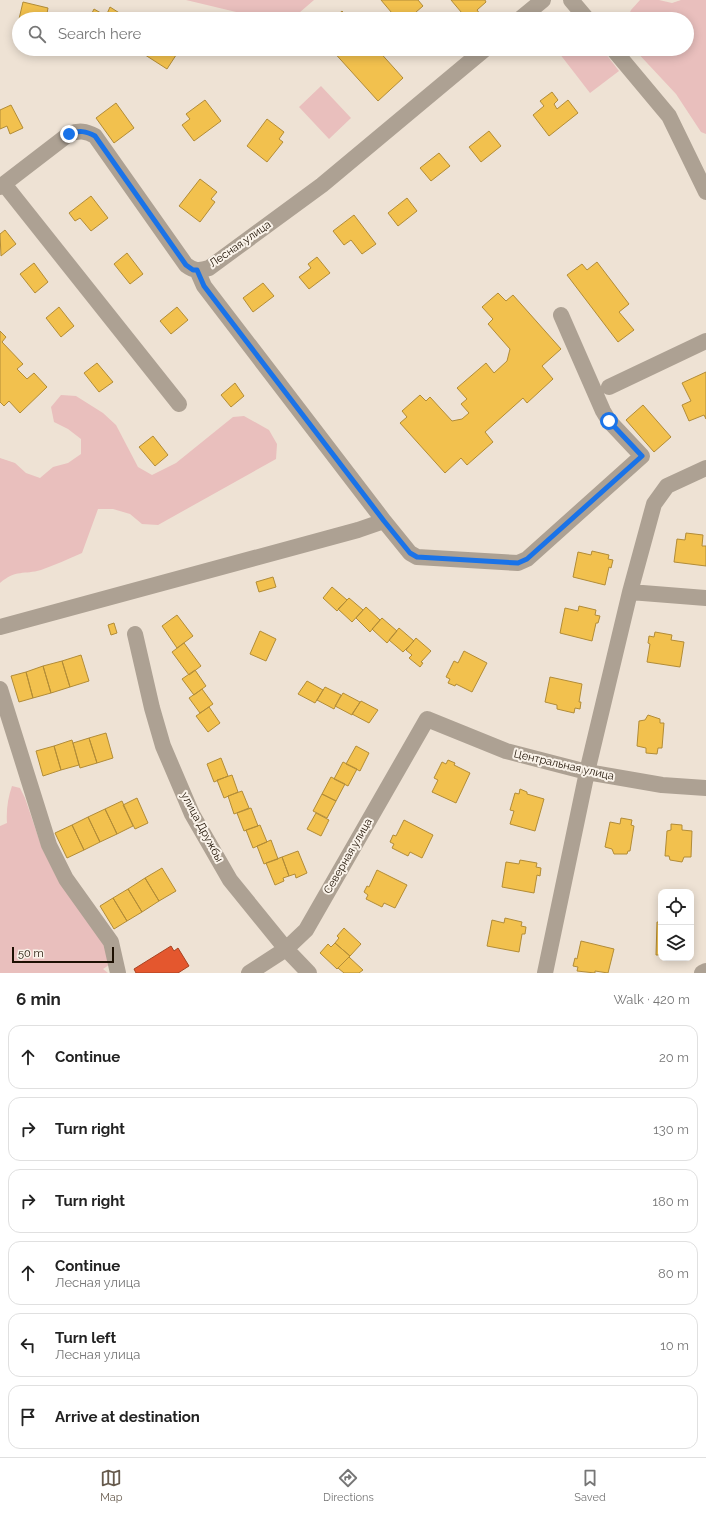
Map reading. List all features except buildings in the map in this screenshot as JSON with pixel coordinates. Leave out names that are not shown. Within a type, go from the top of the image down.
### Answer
[{"type":"street","points":[[528,12],[543,0]]},
{"type":"street","points":[[571,0],[581,12]]},
{"type":"street","name":"Лесная улица","points":[[2,186],[69,134],[76,131],[89,133],[95,136],[186,265],[193,270],[208,268],[322,185],[477,56]]},
{"type":"street","points":[[619,56],[669,116],[706,192]]},
{"type":"street","points":[[2,186],[180,404]]},
{"type":"street","points":[[197,270],[204,286],[384,521],[410,553],[417,557],[518,563],[527,559],[642,456],[609,421],[603,411],[561,315]]},
{"type":"street","points":[[610,387],[706,341]]},
{"type":"street","points":[[545,973],[587,772],[630,592],[654,504],[667,486],[706,468]]},
{"type":"street","points":[[0,627],[358,530],[384,521]]},
{"type":"street","points":[[630,592],[706,598]]},
{"type":"street","name":"улица Дружбы","points":[[135,634],[152,708],[163,746],[192,814],[230,880],[286,949],[309,973]]},
{"type":"street","points":[[0,689],[48,845],[66,879],[112,942],[118,973]]},
{"type":"street","name":"Центральная улица","points":[[426,719],[506,751],[587,772],[662,785],[706,788]]},
{"type":"street","name":"Северная улица","points":[[250,973],[286,949],[306,930],[426,719]]},
{"type":"street","points":[[702,973],[706,971]]},
{"type":"shaded area","points":[[186,0],[314,0],[300,12],[236,12]]},
{"type":"shaded area","points":[[640,0],[659,0],[672,3],[681,0],[706,0],[706,134],[701,132],[676,94],[641,56],[694,56],[694,12],[630,12]]},
{"type":"shaded area","points":[[561,56],[607,56],[619,71],[590,93]]},
{"type":"shaded area","points":[[321,86],[351,118],[329,139],[299,107]]},
{"type":"shaded area","points":[[61,395],[76,396],[103,413],[116,425],[138,467],[152,475],[176,463],[233,417],[244,416],[269,430],[277,444],[276,459],[158,525],[142,524],[130,514],[113,509],[98,509],[82,553],[41,570],[16,574],[0,583],[0,458],[15,463],[26,473],[40,478],[53,467],[68,463],[81,454],[81,439],[68,429],[54,422],[51,407]]},
{"type":"shaded area","points":[[12,786],[20,788],[25,798],[42,848],[105,947],[109,965],[103,969],[108,973],[0,973],[0,826],[7,823],[9,795]]},
{"type":"route","points":[[69,134],[76,131],[82,131],[95,136],[186,265],[193,270],[197,270],[204,286],[384,521],[410,553],[417,557],[518,563],[527,559],[642,456],[609,421]]}]
